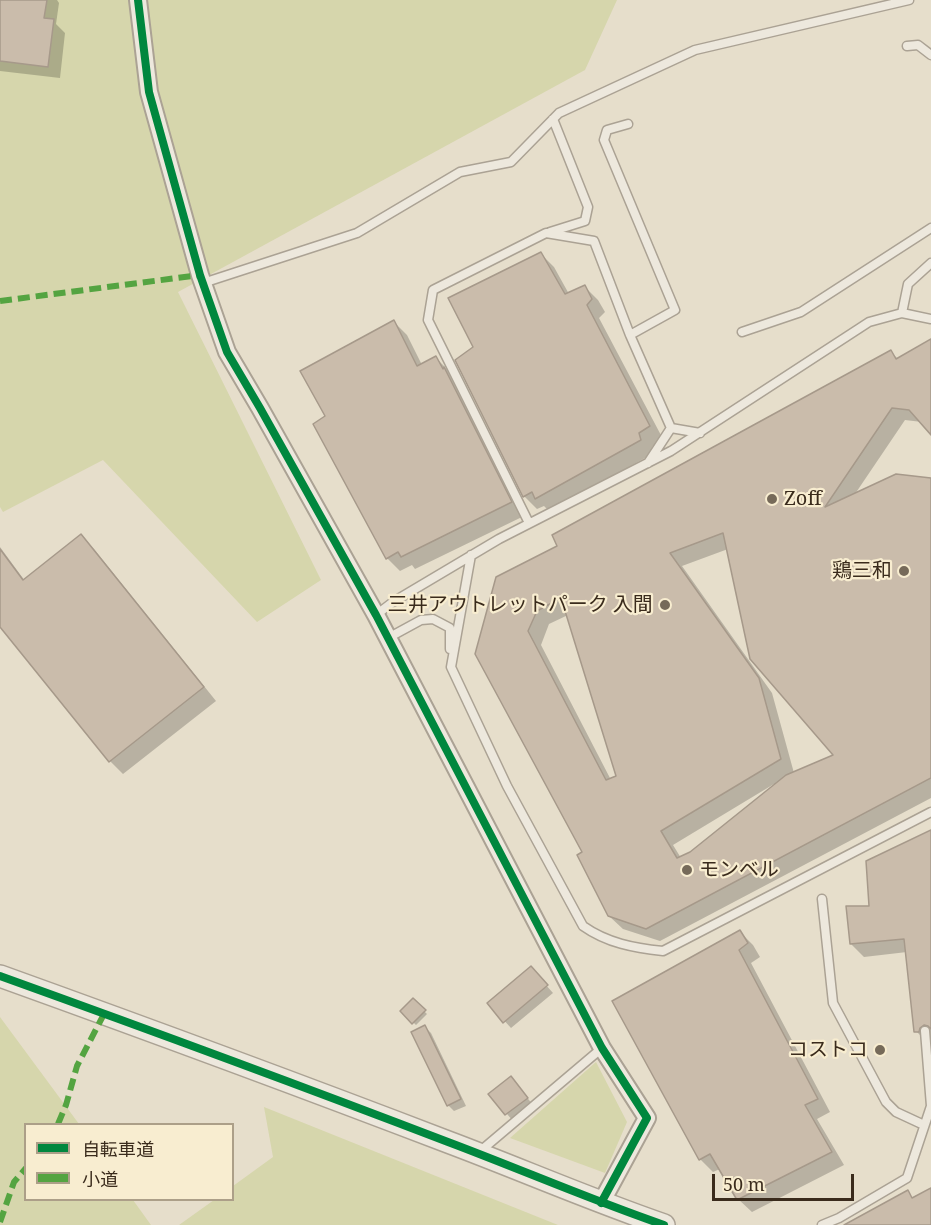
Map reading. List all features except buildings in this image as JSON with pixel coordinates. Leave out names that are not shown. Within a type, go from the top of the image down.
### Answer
[{"type":"street","points":[[138,0],[149,92],[203,283],[227,352],[376,615],[602,1048],[647,1118],[600,1203]]},
{"type":"street","points":[[0,976],[244,1064],[478,1153],[600,1203],[664,1225]]},
{"type":"lane","points":[[203,283],[357,233],[460,172],[511,162],[559,113],[695,50],[909,0]]},
{"type":"lane","points":[[907,46],[918,45],[931,54]]},
{"type":"lane","points":[[529,524],[428,320],[433,290],[546,232],[585,221],[588,207],[553,119]]},
{"type":"lane","points":[[628,124],[608,130],[604,140],[675,310],[630,335]]},
{"type":"lane","points":[[742,332],[801,312],[931,228]]},
{"type":"lane","points":[[546,232],[594,241],[630,335],[671,428]]},
{"type":"lane","points":[[902,313],[908,284],[931,263]]},
{"type":"lane","points":[[376,615],[471,555],[671,451],[869,322],[902,313],[931,319]]},
{"type":"lane","points":[[671,428],[699,433]]},
{"type":"lane","points":[[648,463],[671,428]]},
{"type":"lane","points":[[451,668],[471,555]]},
{"type":"lane","points":[[388,638],[421,620],[433,619],[450,628],[451,668],[507,786],[583,926],[595,935],[629,947],[663,951],[931,812]]},
{"type":"lane","points":[[822,899],[833,1003],[886,1102],[896,1112],[924,1125]]},
{"type":"lane","points":[[822,1225],[839,1218],[907,1178],[931,1106],[925,1031]]},
{"type":"lane","points":[[478,1153],[602,1048]]},
{"type":"green space","points":[[0,0],[617,0],[585,70],[178,292],[321,580],[257,622],[103,460],[3,512],[0,507]]},
{"type":"green space","points":[[0,1017],[78,1123],[24,1123],[24,1201],[134,1201],[151,1225],[0,1225]]},
{"type":"green space","points":[[596,1062],[627,1122],[605,1173],[510,1138]]},
{"type":"green space","points":[[264,1107],[558,1225],[179,1225],[213,1201],[234,1201],[234,1185],[273,1157]]},
{"type":"marked path","points":[[0,301],[200,275]]},
{"type":"marked path","points":[[58,1123],[77,1066],[104,1014]]},
{"type":"marked path","points":[[0,1222],[14,1182],[24,1170]]},
{"type":"cycle path","points":[[138,0],[149,92],[200,275],[227,352],[376,615],[602,1048],[647,1118],[601,1203]]},
{"type":"cycle path","points":[[0,976],[475,1152],[664,1225]]},
{"type":"place","name":"Zoff","points":[[772,499]]},
{"type":"place","name":"鶏三和","points":[[904,571]]},
{"type":"place","name":"三井アウトレットパーク 入間","points":[[665,605]]},
{"type":"place","name":"モンベル","points":[[687,870]]},
{"type":"place","name":"コストコ","points":[[880,1050]]}]
